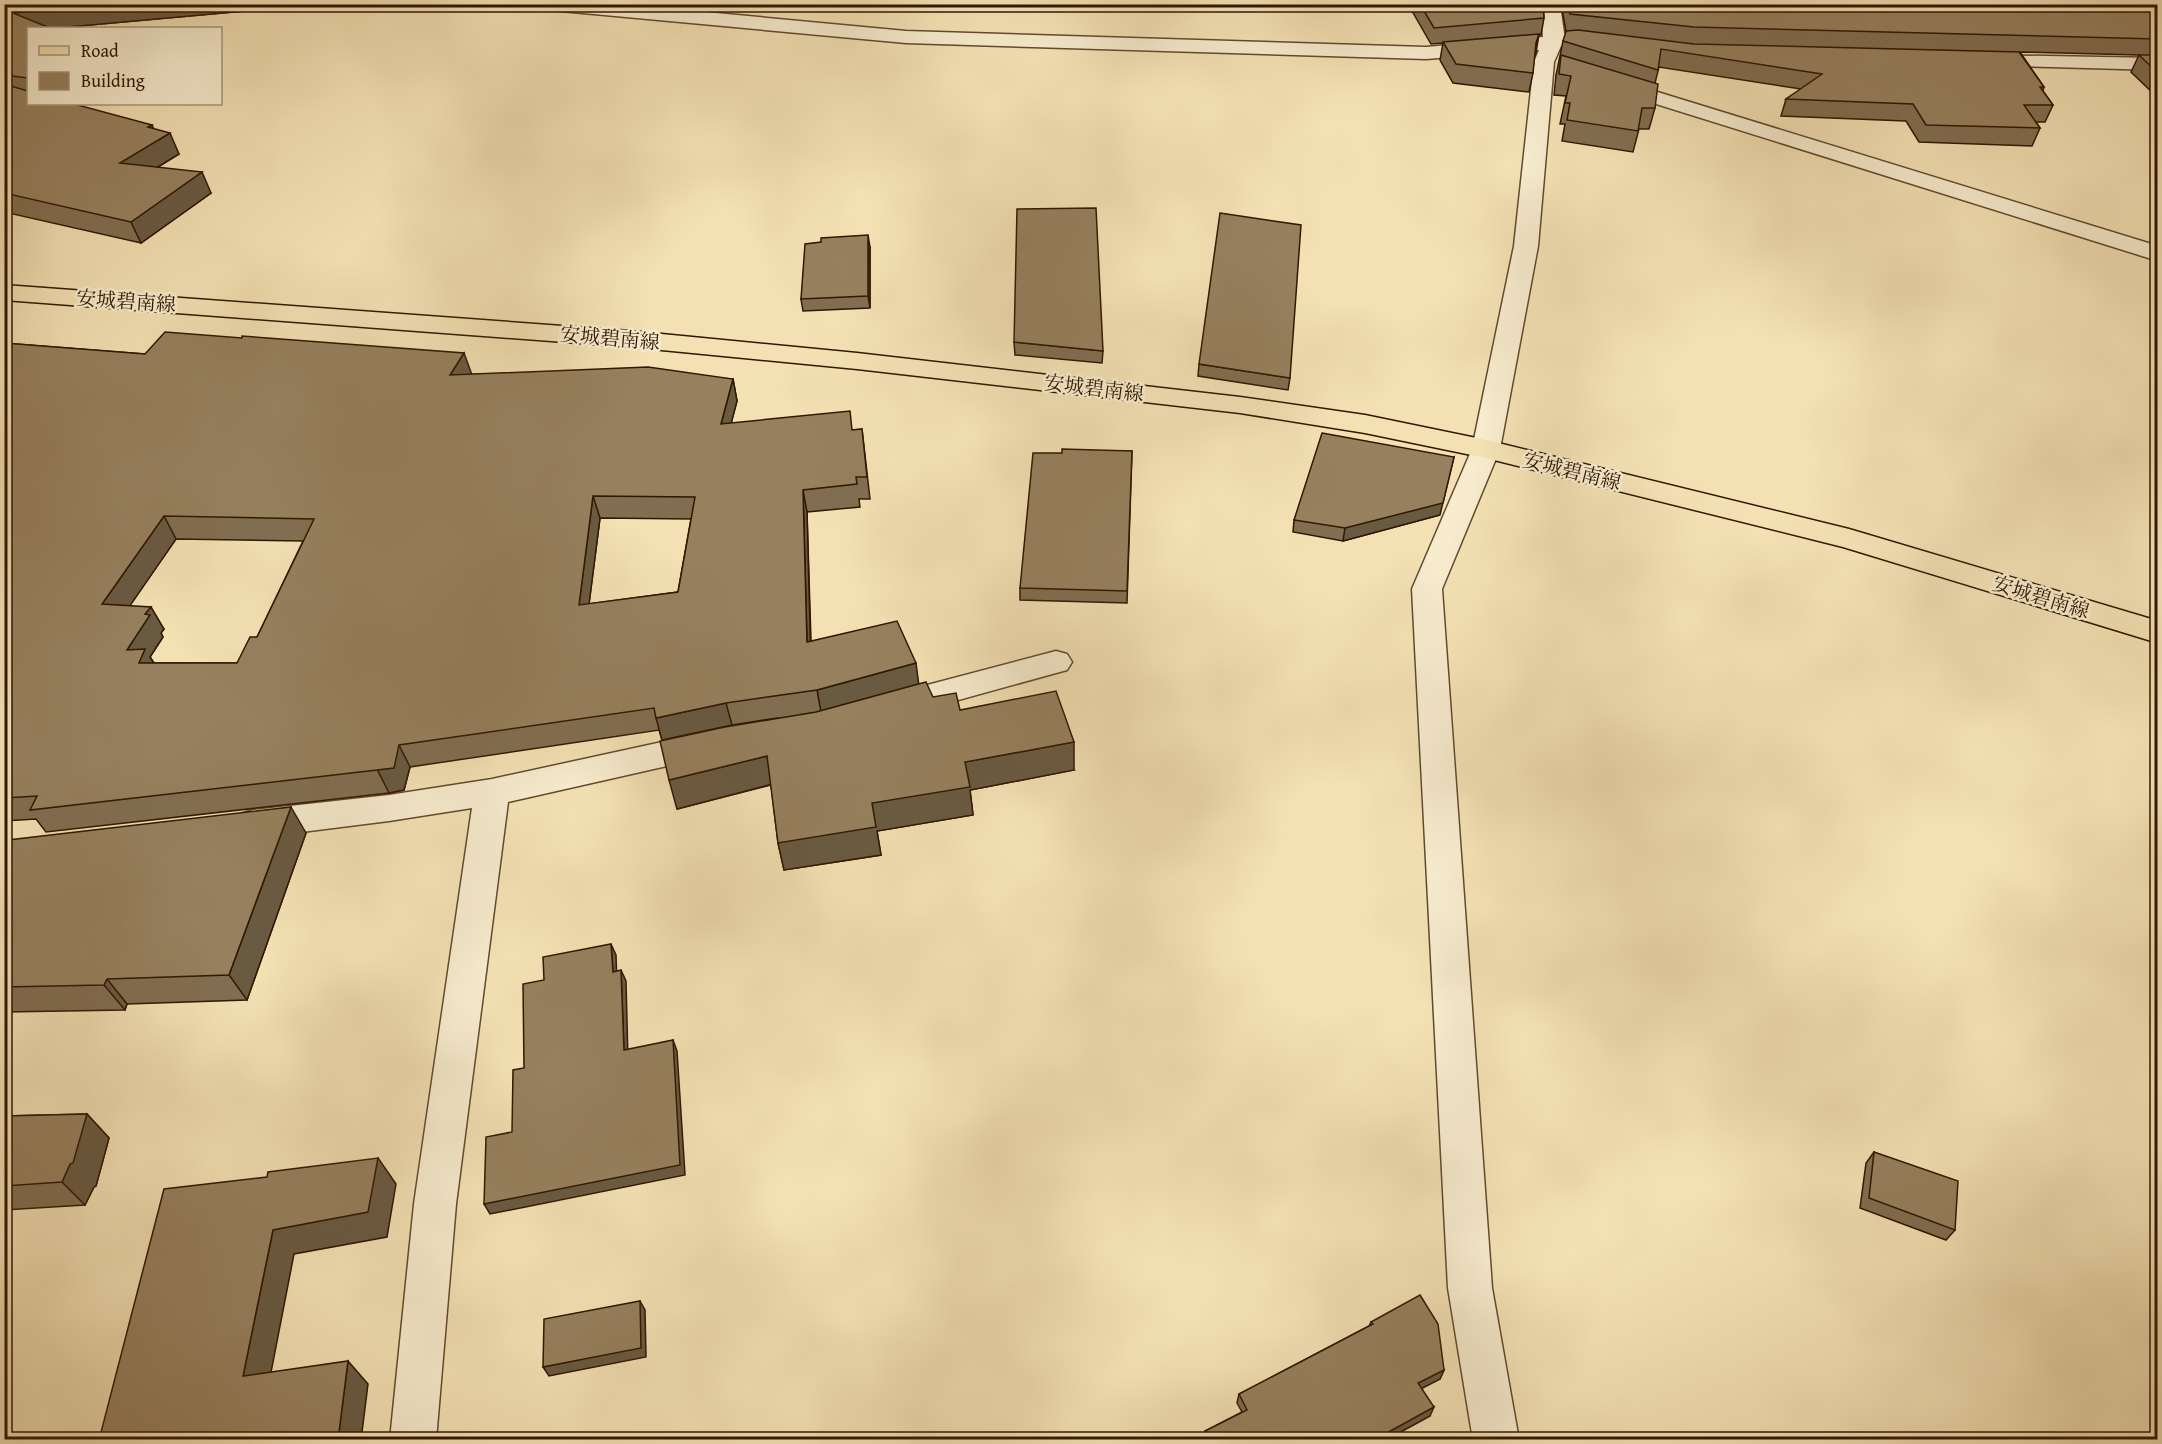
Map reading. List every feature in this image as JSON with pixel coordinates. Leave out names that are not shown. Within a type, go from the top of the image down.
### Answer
[{"type":"main road","name":"安城碧南線","points":[[4,292],[631,339],[857,361],[1240,405],[1365,424],[1486,449],[1849,540],[2157,632]]},
{"type":"street","points":[[550,4],[906,37],[1426,53],[1531,45],[1574,39],[1626,46]]},
{"type":"street","points":[[1496,1440],[1470,1288],[1427,589],[1486,449],[1526,246],[1555,66],[1556,26],[1550,4]]},
{"type":"street","points":[[1960,61],[2157,64]]},
{"type":"street","points":[[1589,76],[2157,254]]},
{"type":"street","points":[[866,714],[1056,662]]},
{"type":"street","points":[[225,828],[389,808],[492,792],[732,740]]},
{"type":"street","points":[[413,1440],[435,1204],[492,792]]},
{"type":"building","points":[[4,4],[111,4],[13,13],[48,27],[27,27],[27,78],[4,75]]},
{"type":"building","points":[[1420,4],[1543,4],[1544,18],[1434,28]]},
{"type":"building","points":[[1568,4],[2157,4],[2157,39],[1694,27],[1570,14]]},
{"type":"building","points":[[1578,30],[1694,44],[2019,52],[2044,87],[2040,87],[2053,105],[2024,105],[2040,128],[1926,125],[1913,104],[1786,99],[1822,74],[1661,49],[1658,70],[1563,41],[1566,31]]},
{"type":"building","points":[[1539,34],[1533,73],[1456,64],[1443,42]]},
{"type":"building","points":[[1561,55],[1658,84],[1655,108],[1642,108],[1638,131],[1567,120],[1570,103],[1565,103],[1571,76],[1559,74]]},
{"type":"building","points":[[2139,55],[2157,55],[2157,72]]},
{"type":"building","points":[[4,84],[27,91],[27,105],[78,105],[152,125],[148,127],[170,133],[120,163],[202,172],[131,222],[4,193]]},
{"type":"building","points":[[1096,208],[1103,351],[1014,342],[1017,209]]},
{"type":"building","points":[[1220,213],[1301,225],[1290,378],[1199,364]]},
{"type":"building","points":[[868,235],[868,296],[801,299],[805,244],[821,242],[821,238]]},
{"type":"building","points":[[165,332],[464,353],[450,375],[648,367],[733,379],[721,424],[850,411],[852,430],[862,429],[867,477],[856,477],[857,484],[803,490],[807,642],[897,621],[916,663],[817,690],[726,703],[656,718],[654,708],[399,745],[394,768],[30,810],[37,796],[4,798],[4,343],[145,354]],"holes":[[[593,496],[695,497],[678,592],[579,605]],[[164,516],[314,519],[257,637],[250,637],[237,663],[139,663],[145,649],[127,650],[150,615],[145,614],[151,607],[102,604]]]},
{"type":"building","points":[[1322,433],[1454,457],[1443,503],[1345,528],[1294,520]]},
{"type":"building","points":[[1062,449],[1132,451],[1127,591],[1020,588],[1033,453],[1062,453]]},
{"type":"building","points":[[926,682],[933,697],[956,693],[960,710],[1056,691],[1074,742],[965,762],[970,787],[872,803],[876,827],[778,843],[767,756],[669,780],[660,741],[725,727],[816,712]]},
{"type":"building","points":[[291,807],[229,975],[107,979],[104,985],[4,987],[4,847],[8,840]]},
{"type":"building","points":[[611,944],[613,972],[621,970],[624,1050],[673,1040],[680,1165],[484,1204],[486,1137],[512,1132],[513,1070],[524,1068],[523,984],[544,980],[543,957]]},
{"type":"building","points":[[87,1114],[73,1163],[70,1164],[62,1182],[4,1186],[4,1116]]},
{"type":"building","points":[[1874,1152],[1958,1181],[1955,1230],[1869,1198]]},
{"type":"building","points":[[378,1158],[368,1212],[273,1230],[243,1376],[348,1361],[338,1440],[99,1440],[164,1189],[267,1177],[268,1172]]},
{"type":"building","points":[[1420,1295],[1438,1324],[1444,1370],[1418,1383],[1434,1407],[1374,1440],[1210,1440],[1205,1431],[1247,1410],[1239,1394],[1373,1324],[1371,1322]]},
{"type":"building","points":[[640,1301],[641,1348],[543,1367],[544,1319]]}]
